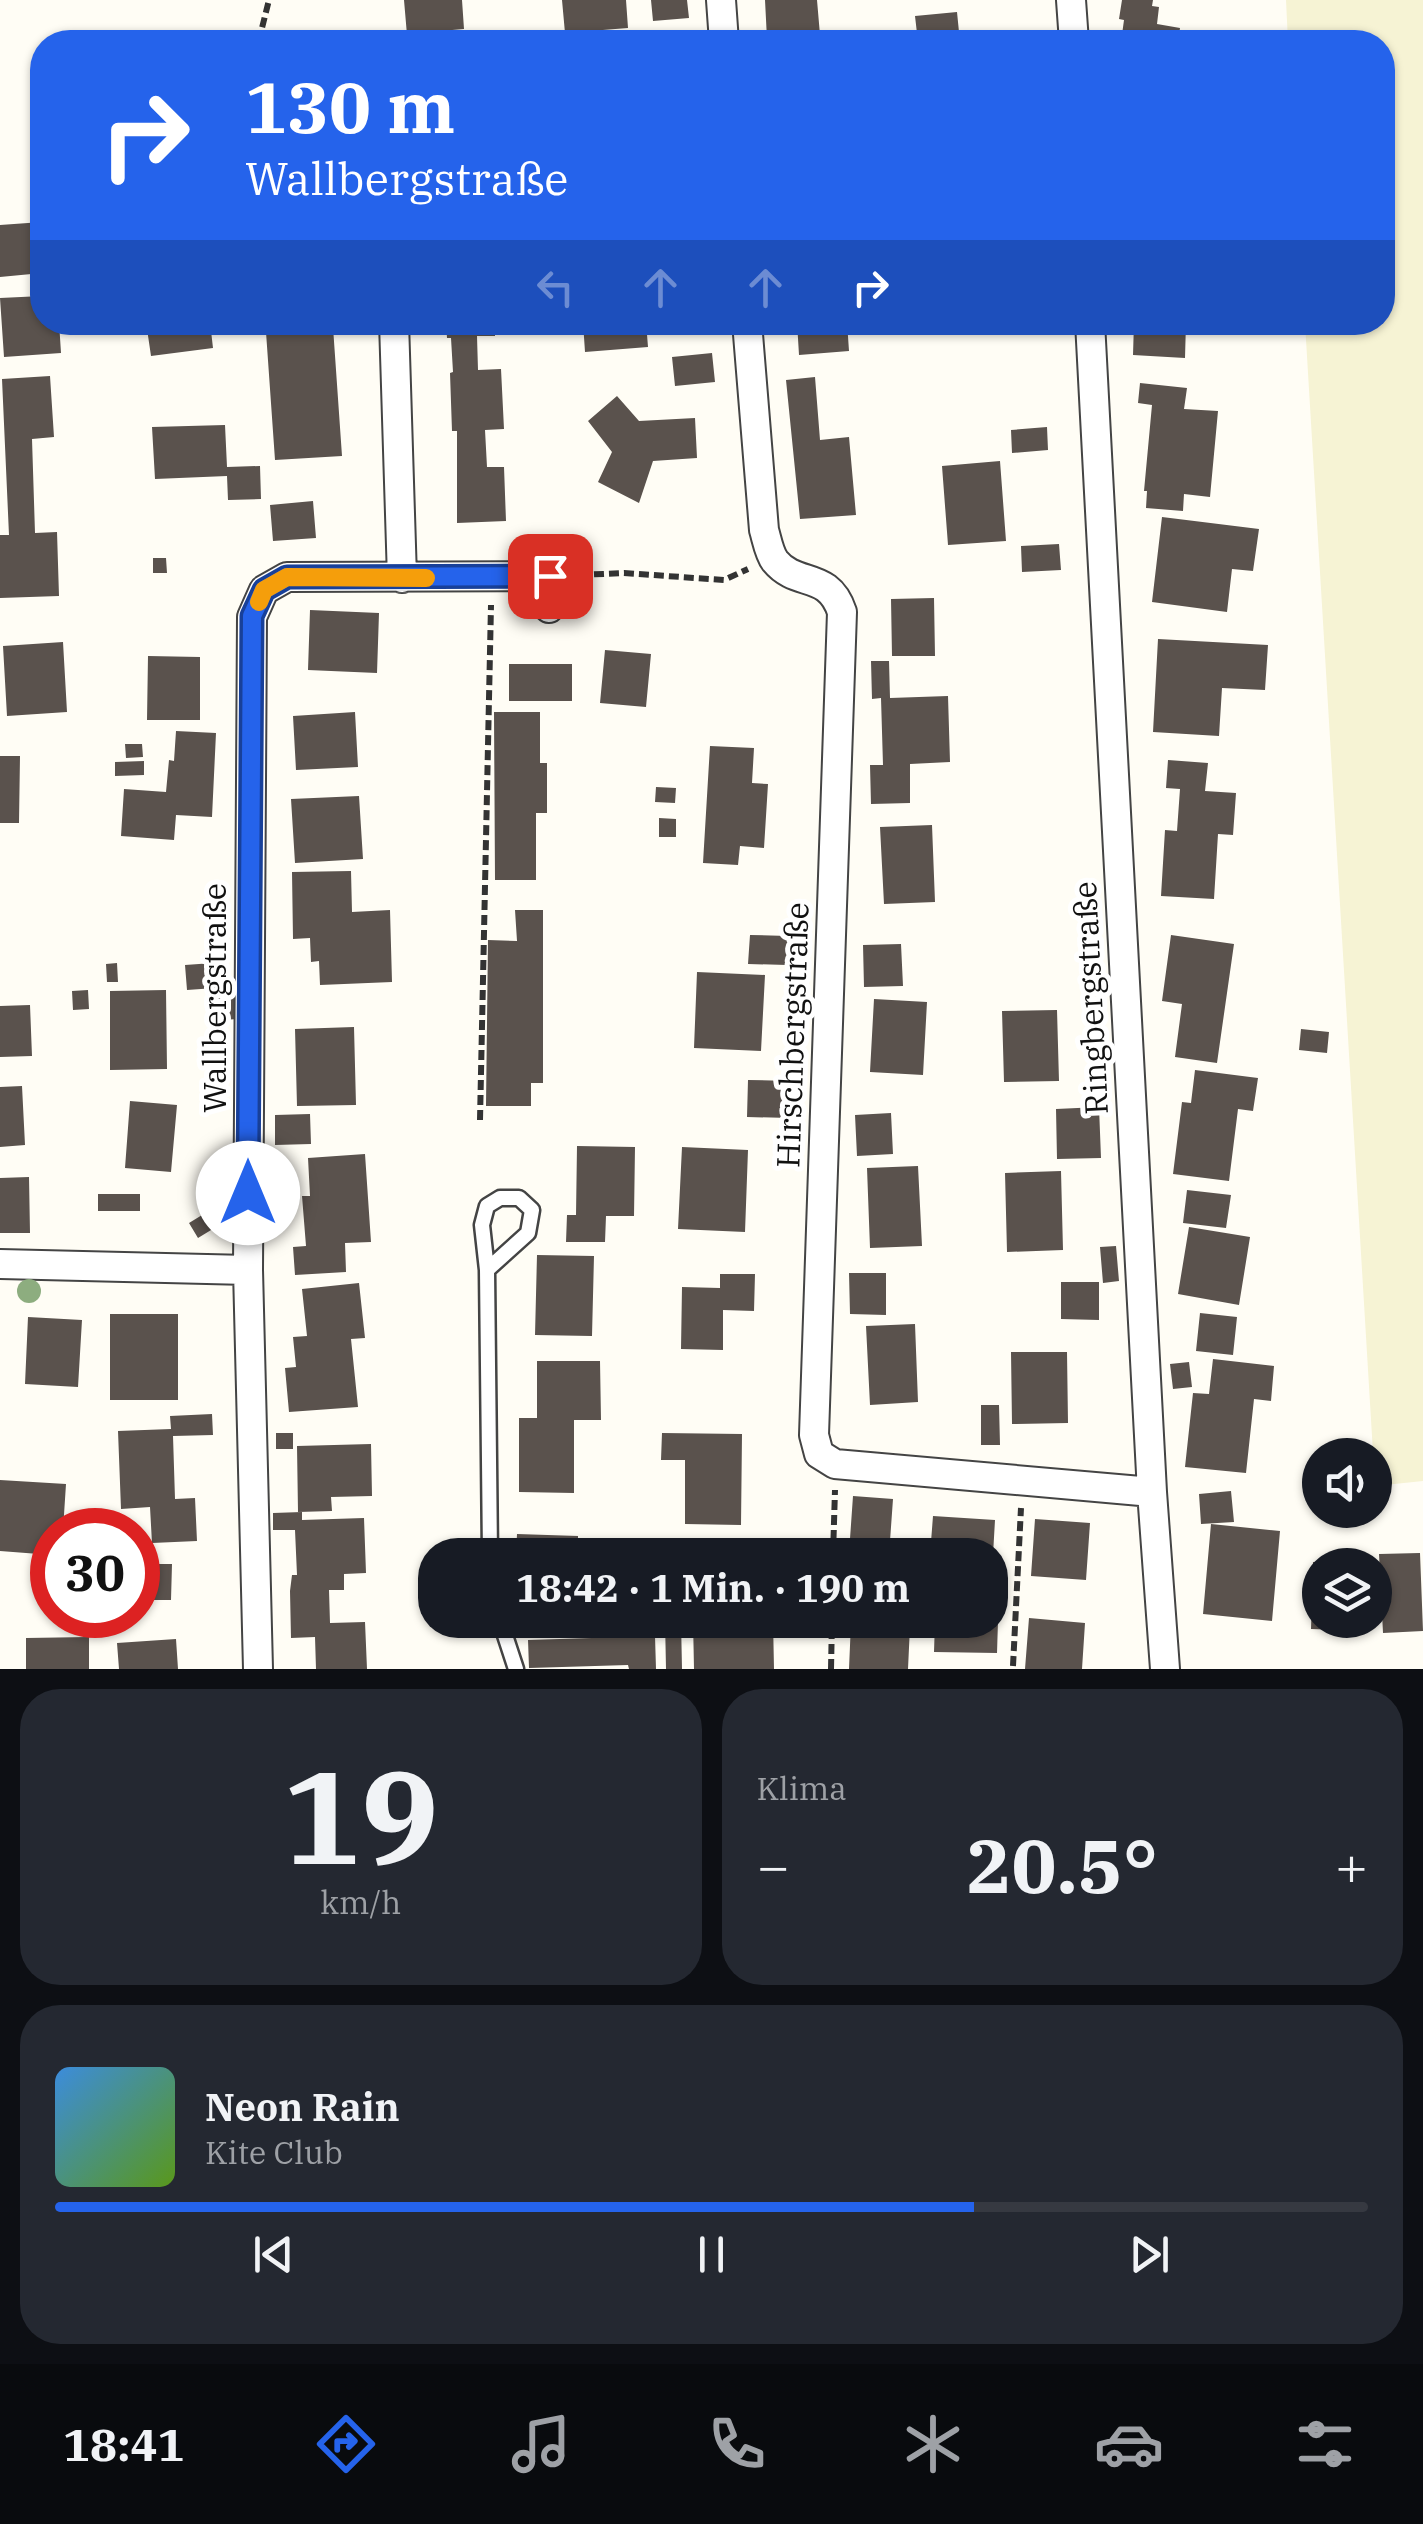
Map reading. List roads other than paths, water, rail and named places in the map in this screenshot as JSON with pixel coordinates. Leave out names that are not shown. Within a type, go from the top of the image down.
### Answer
[{"type":"street","points":[[721,0],[723,30]]},
{"type":"street","points":[[1072,0],[1073,30]]},
{"type":"street","points":[[394,335],[402,578]]},
{"type":"street","name":"Hirschbergstraße","points":[[748,335],[764,530],[772,558],[786,571],[815,580],[836,593],[842,612],[814,1436],[819,1454],[836,1464],[1152,1492]]},
{"type":"street","name":"Ringbergstraße","points":[[1091,335],[1152,1492],[1165,1669]]},
{"type":"street","name":"Wallbergstraße","points":[[258,1669],[248,1270],[252,616],[264,590],[287,577],[550,576],[550,597]]},
{"type":"street","points":[[0,1264],[248,1270]]},
{"type":"lane","points":[[487,1270],[528,1233],[532,1210],[518,1198],[500,1198],[487,1206],[482,1224],[487,1270],[490,1538]]},
{"type":"lane","points":[[506,1638],[516,1669]]}]
